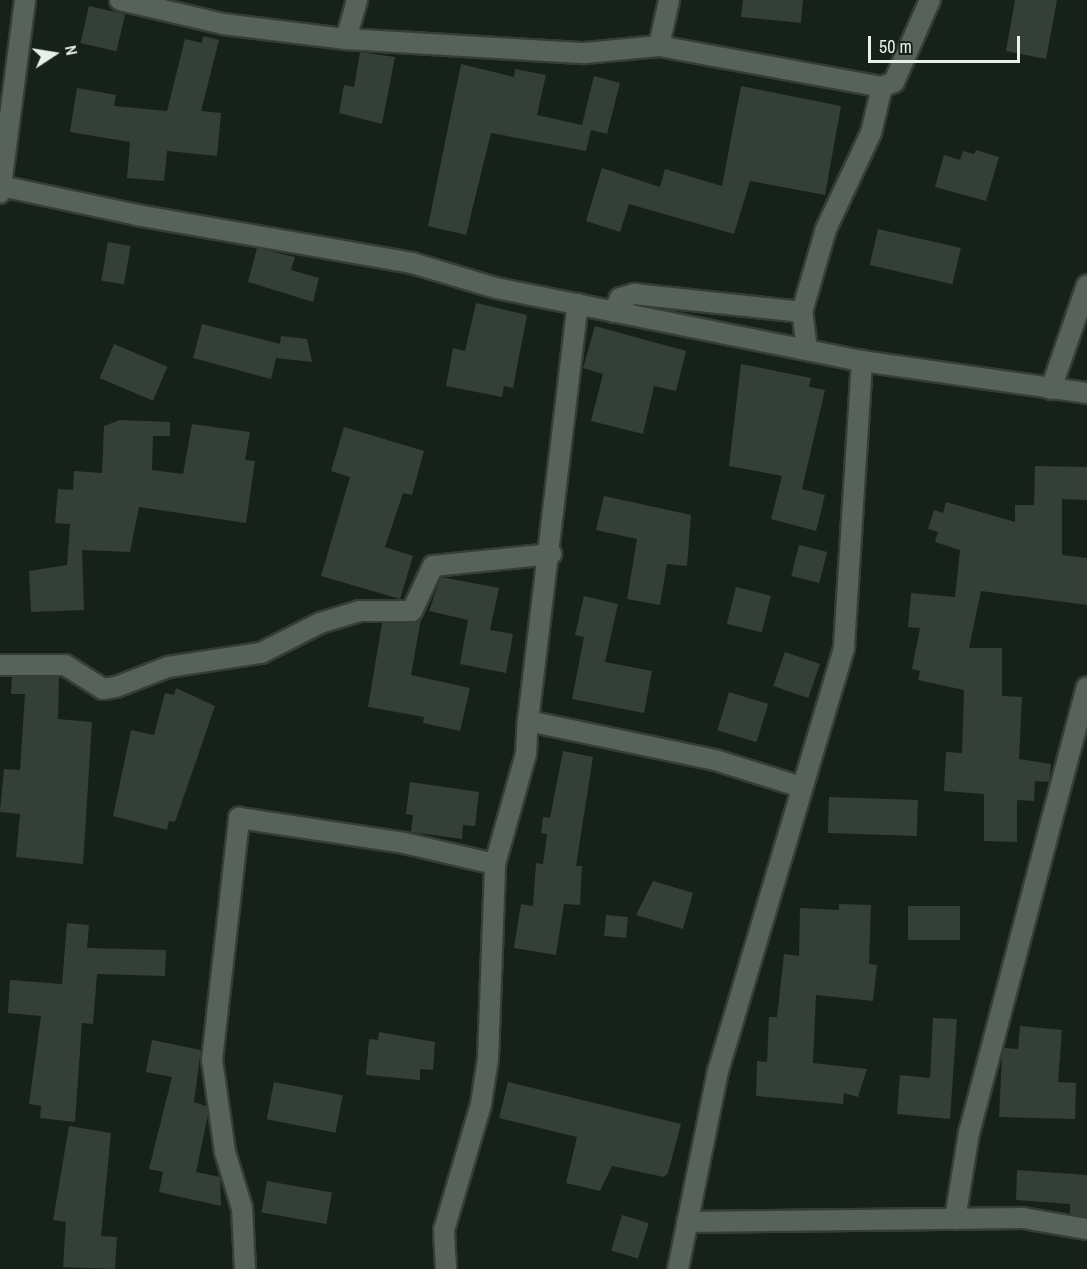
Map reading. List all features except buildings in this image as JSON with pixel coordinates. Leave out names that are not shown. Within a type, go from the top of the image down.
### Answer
[{"type":"street","points":[[25,0],[1,189],[412,263],[614,312],[862,362],[1087,393]]},
{"type":"street","points":[[120,0],[223,24],[346,39],[585,53],[659,46],[882,87],[894,82],[930,0]]},
{"type":"street","points":[[346,39],[357,0]]},
{"type":"street","points":[[659,46],[669,0]]},
{"type":"street","points":[[807,350],[802,312],[826,228],[871,133],[882,87]]},
{"type":"street","points":[[1051,389],[1087,285]]},
{"type":"street","points":[[614,312],[620,298],[634,294],[802,312]]},
{"type":"street","points":[[446,1269],[444,1230],[481,1104],[488,1059],[495,864],[526,754],[528,721],[551,554],[578,304]]},
{"type":"street","points":[[678,1269],[718,1071],[844,647],[862,362]]},
{"type":"street","points":[[0,665],[65,665],[103,689],[116,687],[168,667],[261,653],[320,623],[360,611],[412,611],[433,566],[551,554]]},
{"type":"street","points":[[955,1219],[972,1121],[1087,687]]},
{"type":"street","points":[[528,721],[715,760],[801,787]]},
{"type":"street","points":[[245,1269],[242,1208],[225,1152],[212,1060],[238,819],[404,843],[495,864]]},
{"type":"street","points":[[687,1222],[1023,1218],[1087,1228]]}]
